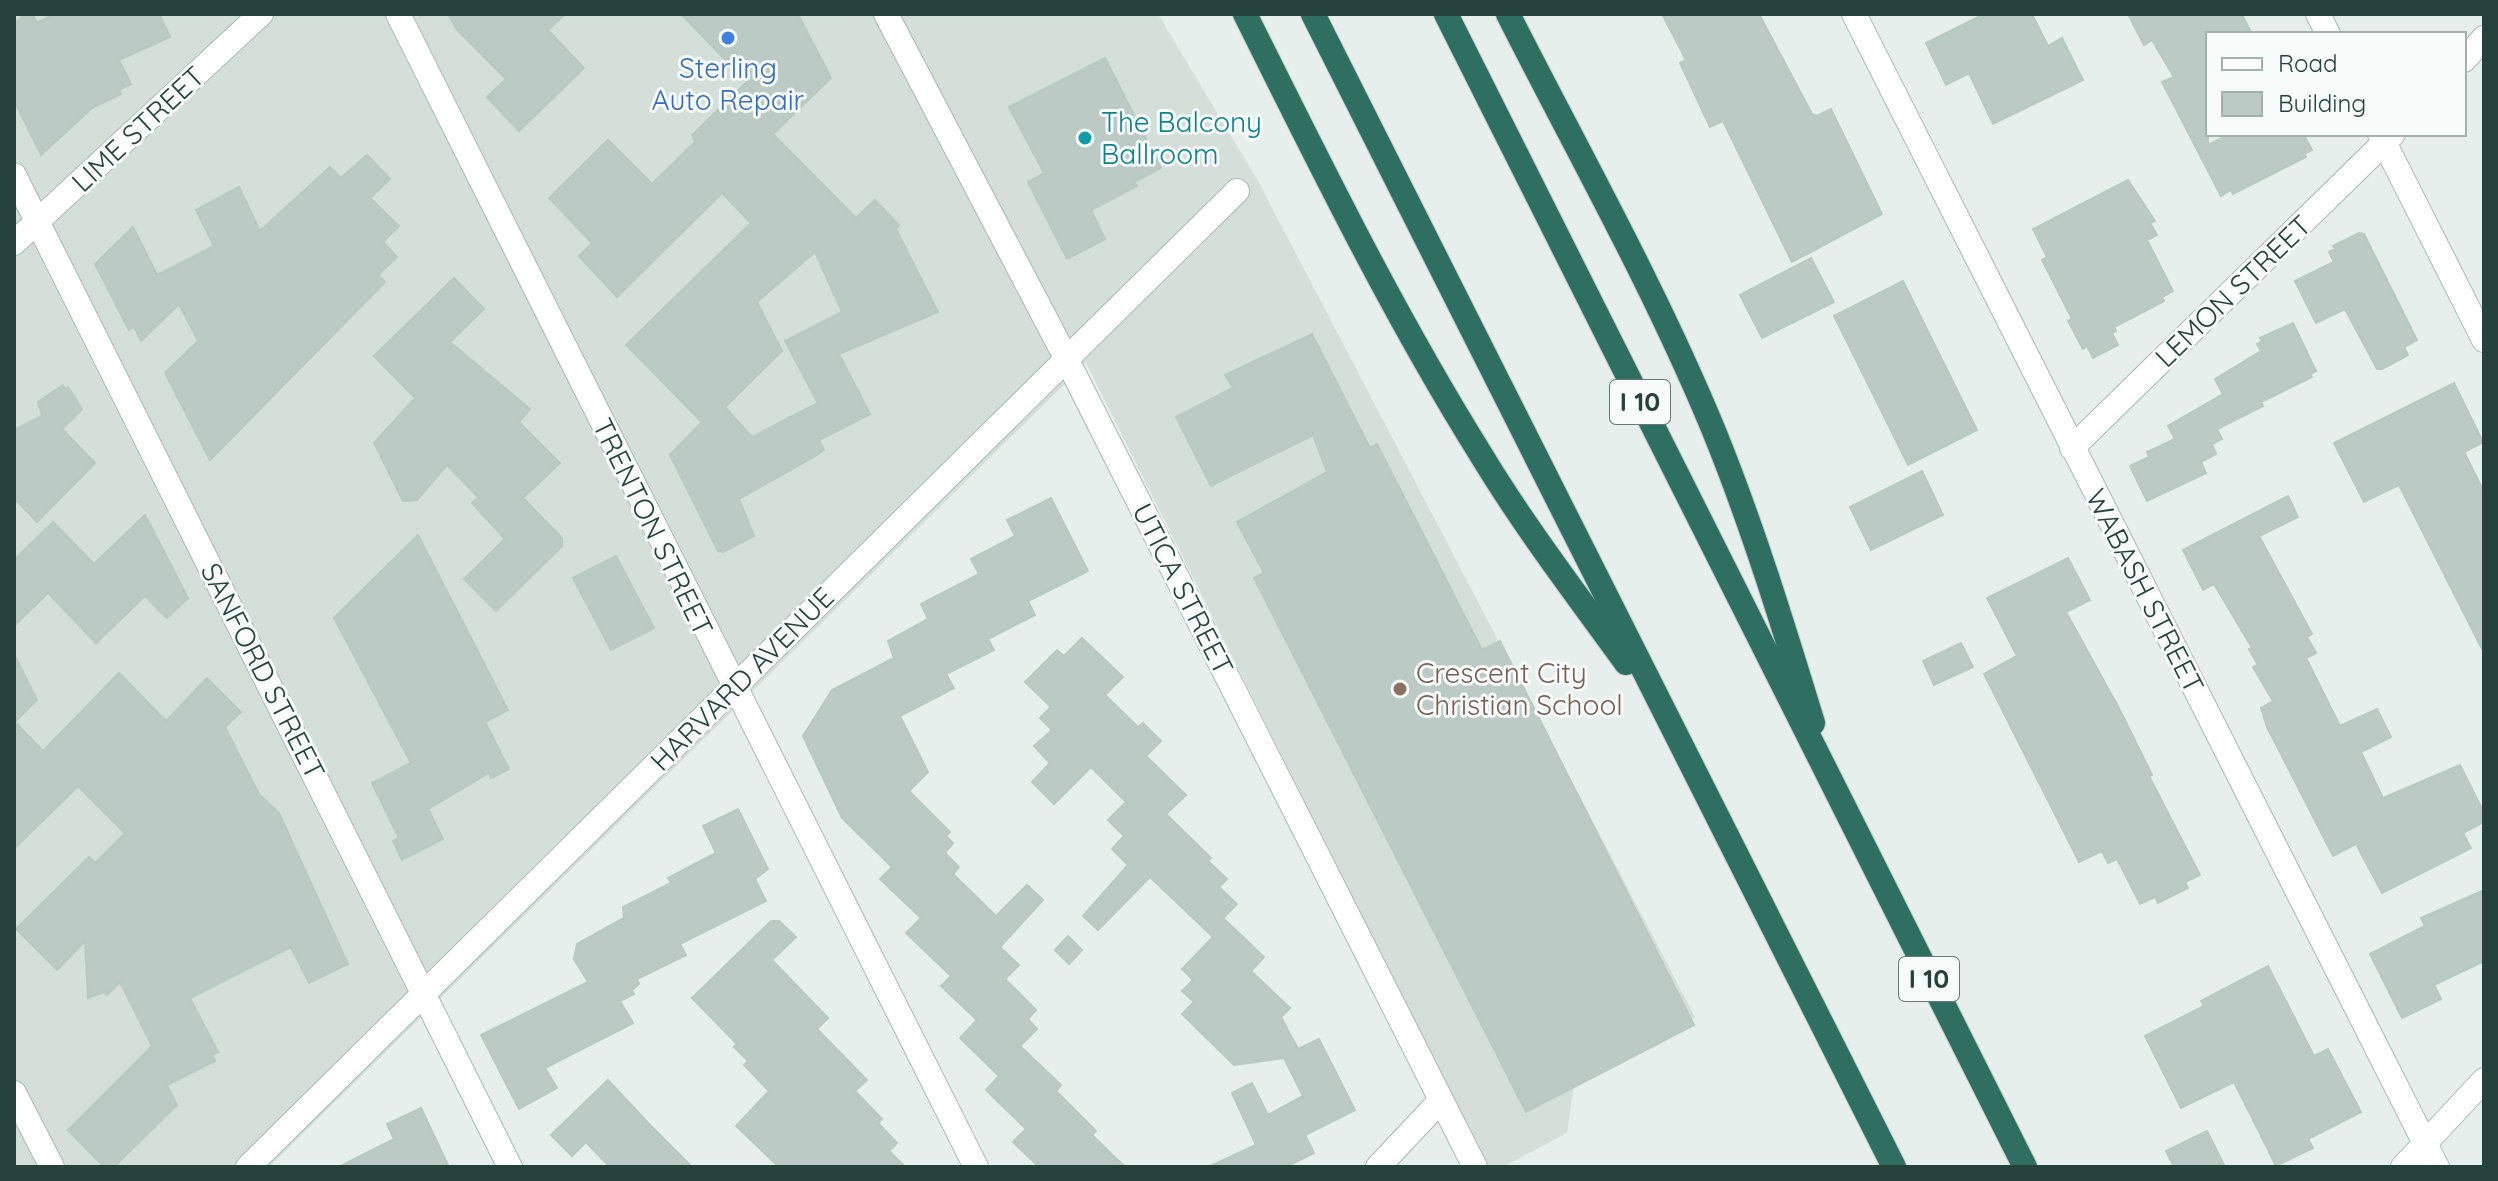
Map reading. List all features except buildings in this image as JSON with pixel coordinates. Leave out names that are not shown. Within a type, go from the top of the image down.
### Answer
[{"type":"highway","points":[[1242,14],[1409,331],[1480,455],[1670,725]]},
{"type":"highway","points":[[1313,14],[1894,1167]]},
{"type":"highway","name":"I 10","points":[[1446,14],[2025,1167]]},
{"type":"highway","points":[[1508,14],[1643,278],[1713,428],[1773,592],[1834,790]]},
{"type":"street","name":"LIME STREET","points":[[14,243],[261,14]]},
{"type":"street","name":"TRENTON STREET","points":[[398,14],[733,688],[976,1167]]},
{"type":"street","name":"UTICA STREET","points":[[886,14],[1066,358],[1475,1167]]},
{"type":"street","name":"WABASH STREET","points":[[1854,14],[2437,1167]]},
{"type":"street","points":[[2318,14],[2327,32]]},
{"type":"street","points":[[2466,58],[2484,38]]},
{"type":"street","name":"LEMON STREET","points":[[2072,448],[2386,137]]},
{"type":"street","points":[[2386,137],[2484,340]]},
{"type":"street","name":"SANFORD STREET","points":[[14,175],[510,1167]]},
{"type":"street","name":"HARVARD AVENUE","points":[[248,1167],[1237,191]]},
{"type":"street","points":[[2403,1167],[2484,1080]]},
{"type":"street","points":[[14,1093],[52,1167]]},
{"type":"street","points":[[1378,1167],[1441,1100]]},
{"type":"shaded area","points":[[14,14],[1158,14],[1258,181],[1695,1017],[1575,1077],[1567,1133],[1503,1167],[1487,1167],[1086,363],[269,1167],[14,1167]]},
{"type":"place","name":"Sterling Auto Repair","points":[[728,38]]},
{"type":"place","name":"The Balcony Ballroom","points":[[1085,138]]},
{"type":"place","name":"Crescent City Christian School","points":[[1400,689]]}]
